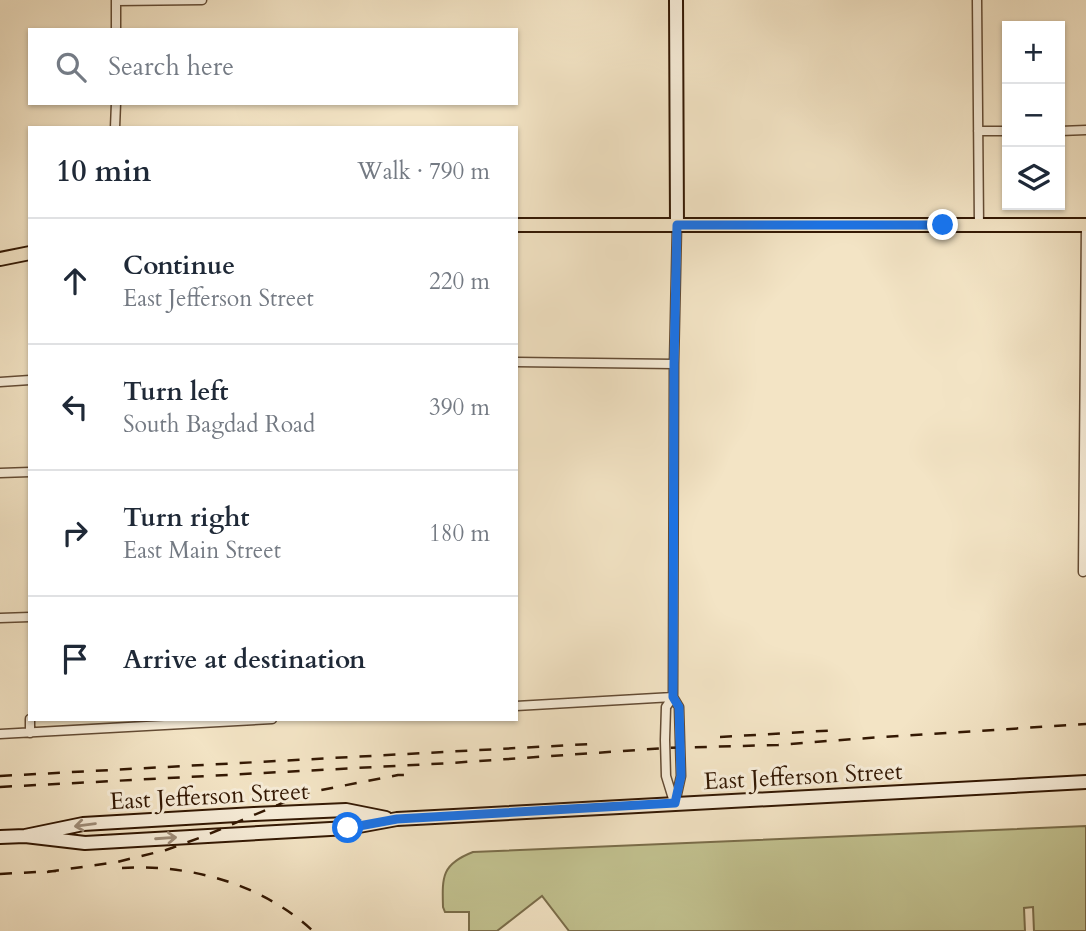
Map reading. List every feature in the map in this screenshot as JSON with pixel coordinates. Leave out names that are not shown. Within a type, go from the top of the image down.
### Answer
[{"type":"main road","points":[[676,0],[677,225]]},
{"type":"main road","points":[[518,225],[1086,225]]},
{"type":"main road","points":[[0,259],[28,253]]},
{"type":"main road","name":"East Jefferson Street","points":[[0,837],[25,836],[85,843],[348,828],[397,819],[1086,782]]},
{"type":"main road","name":"East Jefferson Street","points":[[25,836],[83,824],[346,810],[397,819]]},
{"type":"street","points":[[116,28],[116,1],[202,0]]},
{"type":"street","points":[[977,0],[979,225]]},
{"type":"street","points":[[116,105],[116,126]]},
{"type":"street","points":[[1065,131],[1086,130]]},
{"type":"street","points":[[978,131],[1002,131]]},
{"type":"street","points":[[675,803],[681,776],[679,707],[673,697],[677,225]]},
{"type":"street","points":[[1083,572],[1086,225]]},
{"type":"street","points":[[518,362],[674,364]]},
{"type":"street","points":[[0,382],[28,380]]},
{"type":"street","points":[[0,473],[28,472]]},
{"type":"street","points":[[0,618],[28,617]]},
{"type":"street","points":[[518,706],[673,697]]},
{"type":"street","points":[[673,697],[666,707],[666,776],[675,803]]},
{"type":"street","points":[[30,721],[30,733]]},
{"type":"street","points":[[0,734],[237,721]]},
{"type":"green space","points":[[1086,826],[1086,931],[1034,931],[1033,907],[1024,908],[1025,931],[569,931],[542,896],[497,931],[469,931],[469,912],[445,912],[443,907],[446,872],[455,861],[473,852]]},
{"type":"railway","points":[[0,787],[451,763],[666,748],[778,745],[1086,724]]},
{"type":"railway","points":[[720,737],[839,730]]},
{"type":"railway","points":[[0,776],[591,744]]},
{"type":"railway","points":[[47,872],[117,862],[166,850],[306,793],[410,775]]},
{"type":"railway","points":[[122,868],[174,870],[224,880],[271,901],[313,931]]},
{"type":"railway","points":[[0,874],[56,871]]},
{"type":"route","points":[[348,828],[397,819],[675,803],[681,776],[679,707],[673,697],[677,225],[943,225]]}]
